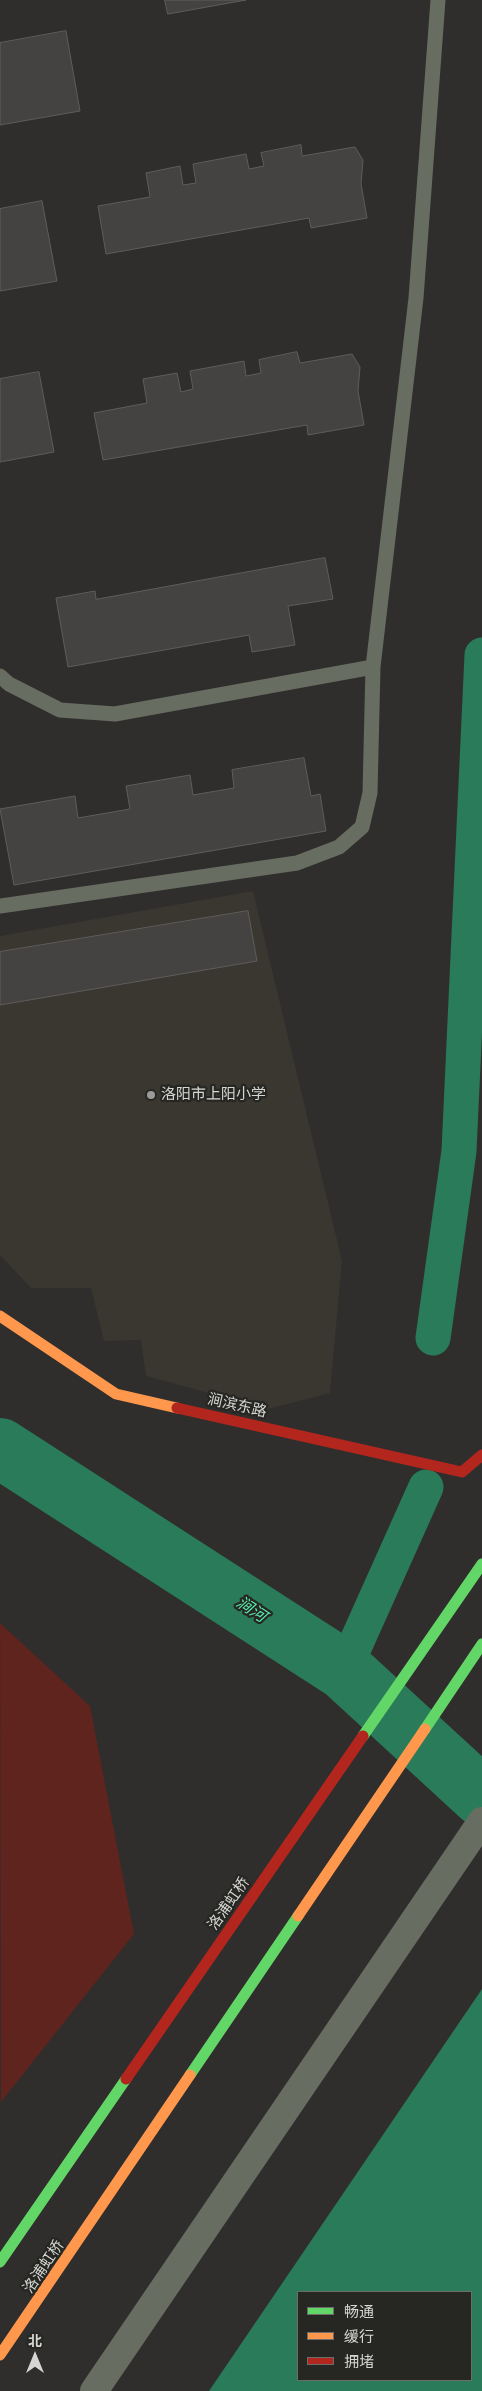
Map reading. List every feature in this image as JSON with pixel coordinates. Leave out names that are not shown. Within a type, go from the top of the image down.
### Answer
[{"type":"main road","name":"涧滨东路","points":[[0,1316],[116,1394],[462,1472],[482,1455]]},
{"type":"main road","name":"洛浦虹桥","points":[[0,2262],[482,1564]]},
{"type":"main road","name":"洛浦虹桥","points":[[0,2355],[33,2309],[482,1644]]},
{"type":"street","points":[[94,2391],[482,1821]]},
{"type":"lane","points":[[0,906],[297,863],[338,847],[362,827],[370,793],[373,667],[416,298],[432,56],[438,0]]},
{"type":"lane","points":[[0,676],[9,684],[60,710],[115,714],[373,667]]},
{"type":"shaded area","name":"洛阳市上阳小学","points":[[253,891],[342,1261],[330,1393],[268,1409],[146,1376],[141,1340],[104,1341],[91,1288],[31,1288],[0,1255],[0,936]]},
{"type":"shaded area","points":[[0,1623],[90,1706],[134,1934],[1,2102]]},
{"type":"shaded area","points":[[482,1989],[482,2391],[209,2391]]},
{"type":"building","points":[[165,0],[246,0],[168,14]]},
{"type":"building","points":[[66,31],[80,111],[0,125],[0,43]]},
{"type":"building","points":[[301,145],[302,156],[355,147],[363,160],[361,184],[367,218],[311,228],[309,218],[106,254],[98,206],[150,197],[146,173],[180,166],[183,185],[196,183],[193,164],[246,154],[249,169],[264,166],[261,153]]},
{"type":"building","points":[[42,201],[57,281],[0,291],[0,209]]},
{"type":"building","points":[[297,352],[300,363],[352,354],[360,367],[358,391],[364,425],[308,435],[307,425],[103,460],[94,413],[147,403],[143,379],[177,373],[181,392],[193,389],[190,371],[244,361],[246,376],[261,373],[259,360]]},
{"type":"building","points":[[39,372],[54,452],[0,462],[0,379]]},
{"type":"building","points":[[325,558],[333,599],[288,606],[295,645],[252,652],[249,635],[68,667],[56,598],[95,591],[96,599]]},
{"type":"building","points":[[304,758],[311,796],[320,794],[326,831],[14,885],[0,809],[75,796],[78,818],[130,809],[126,786],[190,775],[193,795],[234,788],[232,770]]},
{"type":"building","points":[[248,911],[257,961],[0,1005],[0,952]]},
{"type":"waterway","points":[[433,1338],[459,1151],[482,655]]},
{"type":"waterway","name":"涧河","points":[[0,1448],[344,1670],[482,1797]]},
{"type":"waterway","points":[[344,1670],[426,1487]]},
{"type":"traffic: fast","points":[[363,1736],[482,1564]]},
{"type":"traffic: fast","points":[[425,1729],[482,1644]]},
{"type":"traffic: fast","points":[[190,2075],[298,1916]]},
{"type":"traffic: fast","points":[[0,2262],[126,2079]]},
{"type":"traffic: slow","points":[[0,1316],[116,1394],[177,1408]]},
{"type":"traffic: slow","points":[[298,1916],[425,1729]]},
{"type":"traffic: slow","points":[[0,2355],[190,2075]]},
{"type":"traffic: jam","points":[[177,1408],[462,1472],[482,1455]]},
{"type":"traffic: jam","points":[[126,2079],[363,1736]]},
{"type":"place","name":"洛阳市上阳小学","points":[[151,1095]]}]
